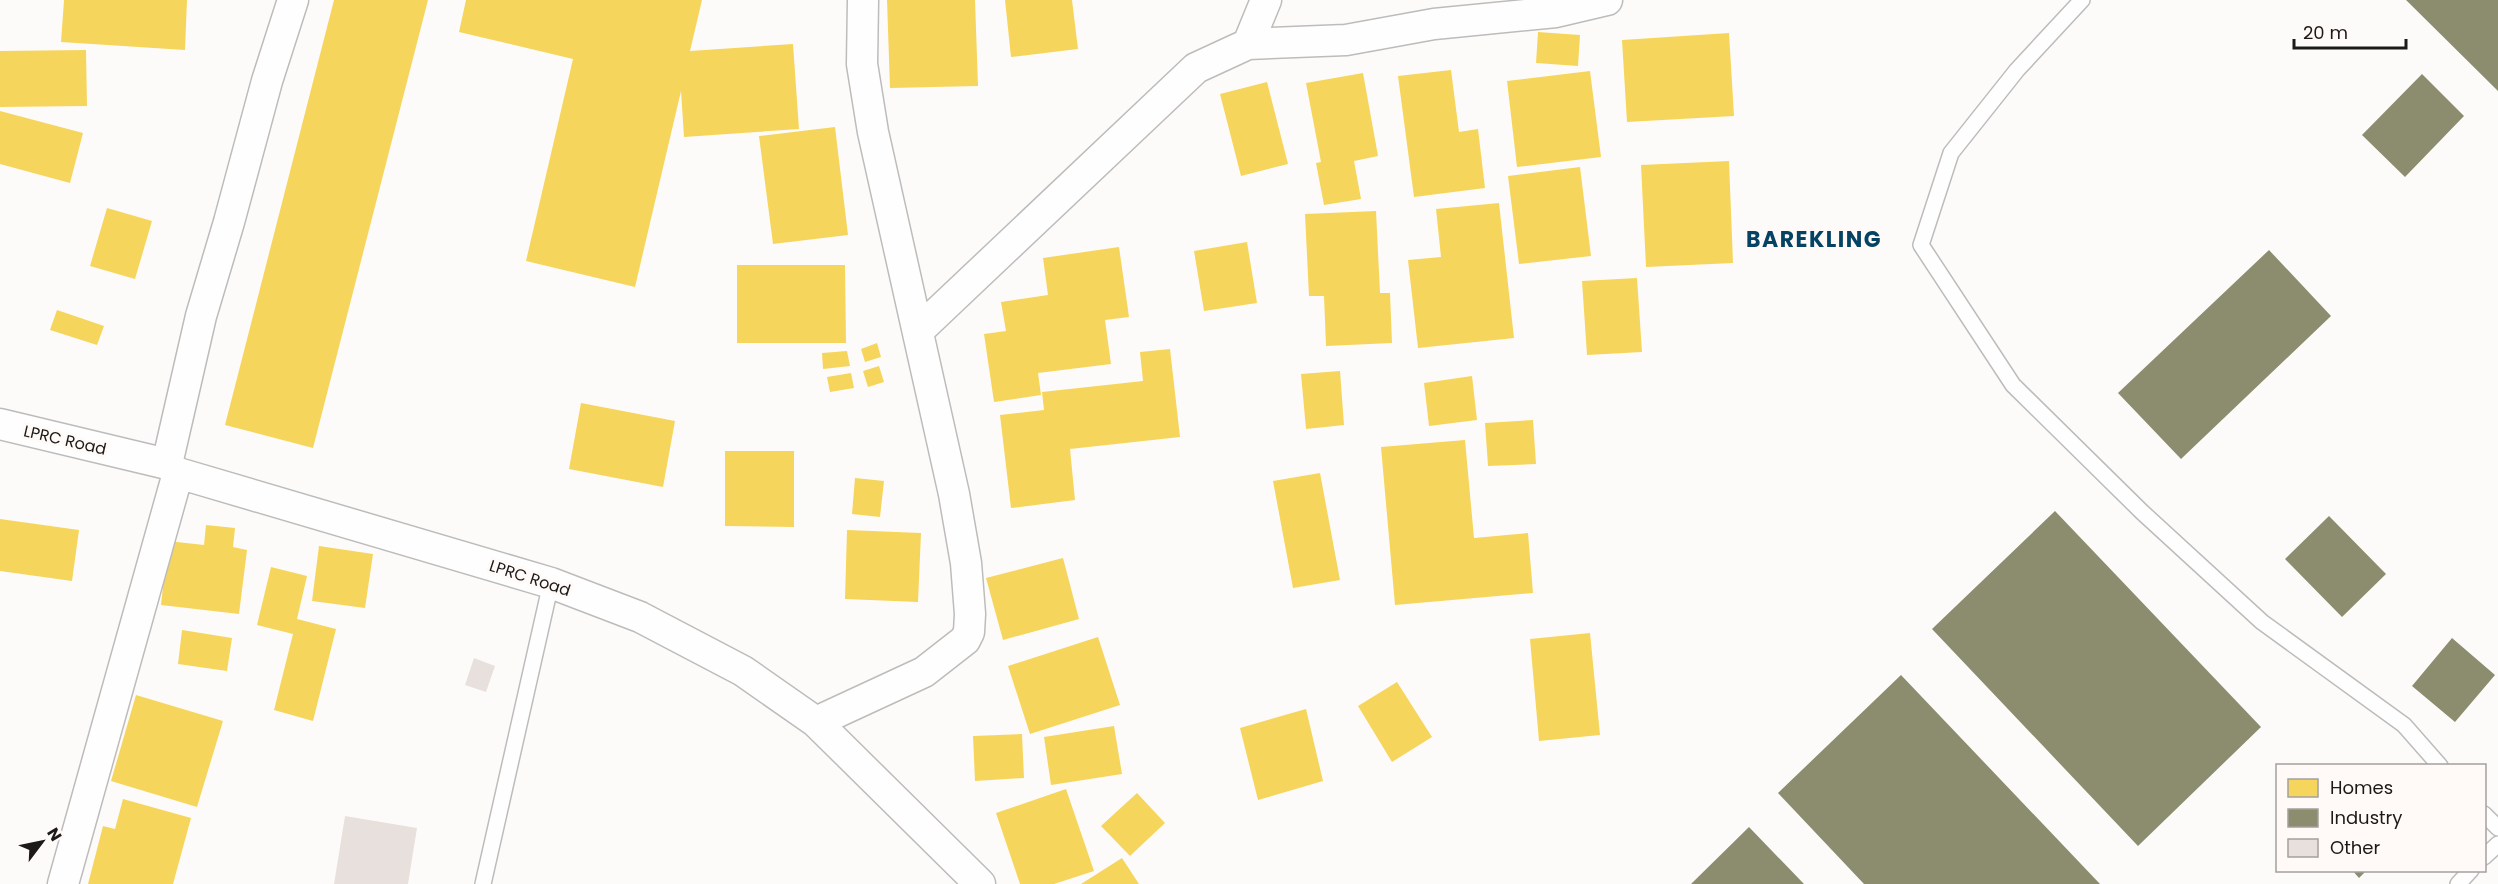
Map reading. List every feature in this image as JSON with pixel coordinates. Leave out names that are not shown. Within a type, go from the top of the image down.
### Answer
[{"type":"street","points":[[63,884],[172,468],[201,316],[267,81],[293,0]]},
{"type":"street","points":[[816,722],[924,672],[965,640],[969,632],[966,563],[954,494],[873,132],[862,64],[863,0]]},
{"type":"street","points":[[1248,44],[1266,0]]},
{"type":"street","points":[[918,331],[1196,68],[1248,44],[1346,40],[1434,24],[1556,12],[1607,0]]},
{"type":"street","name":"LPRC Road","points":[[0,424],[172,468],[551,584],[640,617],[743,671],[816,722],[981,884]]},
{"type":"lane","points":[[2082,0],[2017,70],[1951,153],[1921,244],[2013,386],[2142,512],[2262,622],[2404,725],[2439,764]]},
{"type":"lane","points":[[483,884],[551,584]]},
{"type":"lane","points":[[2486,816],[2498,828]]},
{"type":"lane","points":[[2486,855],[2498,844]]},
{"type":"lane","points":[[2458,884],[2469,872]]},
{"type":"building: Homes","points":[[64,0],[187,0],[185,50],[61,42]]},
{"type":"building: Homes","points":[[334,0],[428,0],[313,448],[225,425]]},
{"type":"building: Homes","points":[[466,0],[702,0],[690,51],[793,44],[799,129],[684,137],[681,91],[635,287],[526,261],[573,59],[459,32]]},
{"type":"building: Homes","points":[[887,0],[975,0],[978,86],[890,88]]},
{"type":"building: Homes","points":[[1005,0],[1072,0],[1078,49],[1011,57]]},
{"type":"building: Homes","points":[[1538,32],[1580,35],[1578,66],[1536,63]]},
{"type":"building: Homes","points":[[1729,33],[1734,116],[1627,122],[1622,40]]},
{"type":"building: Homes","points":[[86,50],[87,106],[0,107],[0,51]]},
{"type":"building: Homes","points":[[1451,70],[1459,132],[1478,129],[1485,188],[1414,197],[1398,76]]},
{"type":"building: Homes","points":[[1590,71],[1601,157],[1517,167],[1507,81]]},
{"type":"building: Homes","points":[[1363,73],[1378,156],[1354,161],[1361,199],[1324,205],[1316,163],[1321,162],[1306,83]]},
{"type":"building: Homes","points":[[1267,82],[1288,164],[1241,176],[1220,94]]},
{"type":"building: Homes","points":[[0,111],[83,133],[70,183],[0,164]]},
{"type":"building: Homes","points":[[835,127],[848,235],[773,244],[759,136]]},
{"type":"building: Homes","points":[[1729,161],[1733,263],[1646,267],[1641,165]]},
{"type":"building: Homes","points":[[1580,167],[1591,256],[1519,264],[1508,176]]},
{"type":"building: Homes","points":[[1499,203],[1514,338],[1418,348],[1408,260],[1441,257],[1436,209]]},
{"type":"building: Homes","points":[[107,208],[152,221],[135,279],[90,266]]},
{"type":"building: Homes","points":[[1376,211],[1380,293],[1390,293],[1392,343],[1326,346],[1324,296],[1309,296],[1305,214]]},
{"type":"building: Homes","points":[[1247,242],[1257,303],[1204,311],[1194,251]]},
{"type":"building: Homes","points":[[1119,247],[1129,317],[1105,320],[1111,364],[1038,373],[1041,395],[994,402],[984,334],[1006,331],[1001,302],[1048,295],[1043,258]]},
{"type":"building: Homes","points":[[737,265],[845,265],[846,343],[737,343]]},
{"type":"building: Homes","points":[[1637,278],[1642,352],[1587,355],[1582,281]]},
{"type":"building: Homes","points":[[57,310],[104,326],[97,345],[50,330]]},
{"type":"building: Homes","points":[[877,343],[881,357],[865,362],[861,349]]},
{"type":"building: Homes","points":[[1170,349],[1180,437],[1070,449],[1075,500],[1011,508],[1000,415],[1044,410],[1042,392],[1143,381],[1140,352]]},
{"type":"building: Homes","points":[[847,351],[850,366],[823,369],[822,353]]},
{"type":"building: Homes","points":[[879,366],[884,382],[868,387],[863,371]]},
{"type":"building: Homes","points":[[1340,371],[1344,425],[1306,429],[1301,374]]},
{"type":"building: Homes","points":[[851,373],[854,388],[830,392],[827,377]]},
{"type":"building: Homes","points":[[1472,376],[1477,420],[1429,426],[1424,383]]},
{"type":"building: Homes","points":[[581,403],[675,421],[663,487],[569,469]]},
{"type":"building: Homes","points":[[1533,420],[1536,464],[1488,466],[1485,423]]},
{"type":"building: Homes","points":[[1465,440],[1474,538],[1528,533],[1533,593],[1395,605],[1381,447]]},
{"type":"building: Homes","points":[[725,451],[794,451],[794,527],[725,526]]},
{"type":"building: Homes","points":[[1320,473],[1340,580],[1293,588],[1273,481]]},
{"type":"building: Homes","points":[[855,478],[884,481],[880,517],[852,514]]},
{"type":"building: Homes","points":[[0,519],[79,530],[72,581],[0,571]]},
{"type":"building: Homes","points":[[206,525],[235,528],[233,547],[247,550],[239,614],[161,605],[168,541],[204,545]]},
{"type":"building: Homes","points":[[847,530],[921,533],[918,602],[845,599]]},
{"type":"building: Homes","points":[[319,546],[373,554],[365,608],[312,601]]},
{"type":"building: Homes","points":[[1063,558],[1079,619],[1003,640],[986,578]]},
{"type":"building: Homes","points":[[271,567],[307,576],[297,619],[336,629],[313,721],[274,710],[293,634],[257,625]]},
{"type":"building: Homes","points":[[182,630],[232,638],[227,671],[178,664]]},
{"type":"building: Homes","points":[[1590,633],[1600,735],[1539,741],[1530,639]]},
{"type":"building: Homes","points":[[1098,637],[1120,705],[1030,734],[1008,666]]},
{"type":"building: Homes","points":[[1397,682],[1432,737],[1392,762],[1358,706]]},
{"type":"building: Homes","points":[[136,695],[223,721],[197,807],[111,781]]},
{"type":"building: Homes","points":[[1306,709],[1323,781],[1258,800],[1240,728]]},
{"type":"building: Homes","points":[[1114,726],[1122,774],[1051,785],[1044,737]]},
{"type":"building: Homes","points":[[1022,734],[1024,778],[975,781],[973,736]]},
{"type":"building: Homes","points":[[1066,789],[1094,871],[1054,884],[1020,884],[996,813]]},
{"type":"building: Homes","points":[[1137,793],[1165,823],[1130,856],[1101,826]]},
{"type":"building: Homes","points":[[123,799],[191,818],[173,884],[88,884],[103,826],[115,829]]},
{"type":"building: Homes","points":[[1122,858],[1139,884],[1081,884]]},
{"type":"building: Industry","points":[[2406,0],[2498,0],[2498,91]]},
{"type":"building: Industry","points":[[2422,74],[2464,116],[2405,177],[2362,135]]},
{"type":"building: Industry","points":[[2269,250],[2331,316],[2181,459],[2118,393]]},
{"type":"building: Industry","points":[[2055,511],[2261,727],[2138,846],[1932,629]]},
{"type":"building: Industry","points":[[2329,516],[2386,574],[2342,617],[2285,559]]},
{"type":"building: Industry","points":[[2452,638],[2495,675],[2455,722],[2412,686]]},
{"type":"building: Industry","points":[[1901,675],[2100,884],[1864,884],[1778,793]]},
{"type":"building: Industry","points":[[1749,827],[1804,884],[1691,884]]},
{"type":"building: Industry","points":[[2354,872],[2365,872],[2359,878]]},
{"type":"building: Other","points":[[474,658],[495,666],[486,692],[465,685]]},
{"type":"building: Other","points":[[345,816],[417,828],[408,884],[334,884]]},
{"type":"district","name":"BAREKLING","points":[[1814,239]]}]
